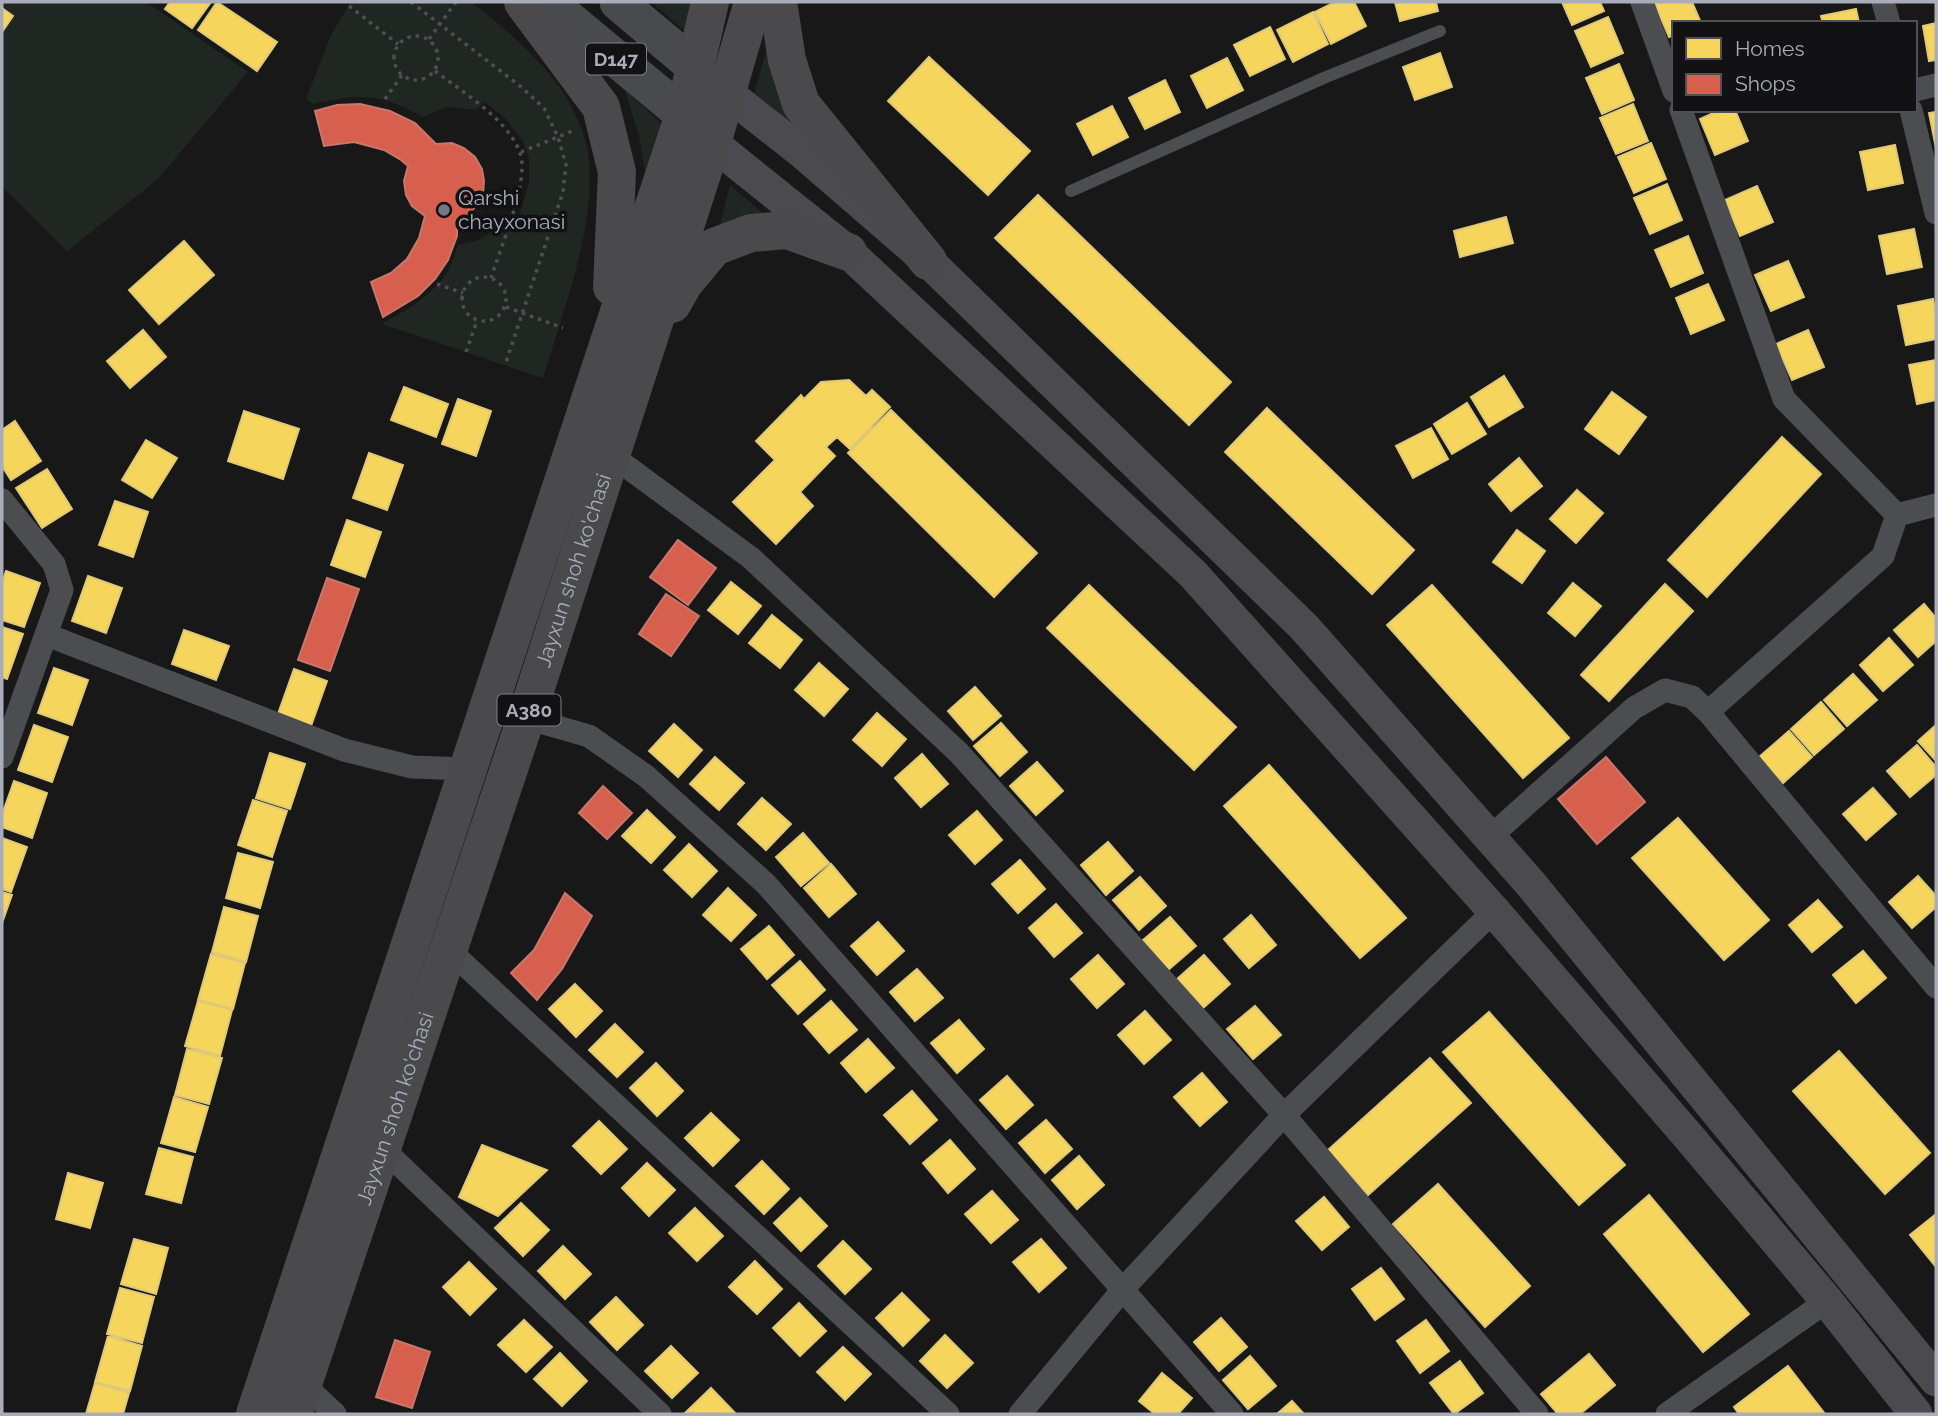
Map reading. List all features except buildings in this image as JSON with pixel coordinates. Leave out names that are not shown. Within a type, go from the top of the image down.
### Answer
[{"type":"highway","points":[[523,2],[601,107],[617,172],[609,337]]},
{"type":"highway","name":"Jayxun shoh ko'chasi","points":[[255,1414],[684,115],[710,2]]},
{"type":"highway","name":"Jayxun shoh ko'chasi","points":[[298,1399],[526,718],[712,143],[753,2]]},
{"type":"highway","points":[[778,2],[787,60],[801,104],[928,261]]},
{"type":"highway","points":[[645,351],[684,283],[714,247],[751,233],[787,229],[848,252]]},
{"type":"main road","name":"D147","points":[[548,2],[684,115]]},
{"type":"main road","name":"D147","points":[[618,2],[695,67]]},
{"type":"main road","points":[[684,115],[712,143],[848,252],[1193,575],[1494,911],[1827,1301],[1906,1402],[1930,1373],[1530,883],[1304,626],[928,261],[802,152],[695,67]]},
{"type":"street","points":[[1642,2],[1672,85]]},
{"type":"street","points":[[1883,2],[1888,21]]},
{"type":"street","points":[[1917,90],[1936,85]]},
{"type":"street","points":[[1682,112],[1784,399],[1897,515]]},
{"type":"street","points":[[1911,112],[1936,213]]},
{"type":"street","points":[[611,455],[751,558],[960,753],[1284,1115],[1537,1414]]},
{"type":"street","points":[[2,500],[54,564],[62,590],[2,757]]},
{"type":"street","points":[[1897,515],[1936,505]]},
{"type":"street","points":[[1708,712],[1883,556],[1897,515]]},
{"type":"street","points":[[47,635],[344,750],[412,767],[466,769]]},
{"type":"street","points":[[1490,837],[1634,708],[1665,690],[1692,697],[1708,712],[1936,987]]},
{"type":"street","points":[[526,718],[589,736],[646,776],[766,884],[1232,1414]]},
{"type":"street","points":[[1020,1414],[1124,1288],[1284,1115],[1494,911]]},
{"type":"street","points":[[449,950],[948,1414]]},
{"type":"street","points":[[382,1148],[660,1414]]},
{"type":"street","points":[[1667,1414],[1827,1301]]},
{"type":"street","points":[[298,1399],[335,1414]]},
{"type":"lane","points":[[1071,191],[1326,77],[1440,31]]},
{"type":"path","points":[[411,2],[520,86],[544,108],[558,137],[566,165],[564,192],[505,365]]},
{"type":"path","points":[[429,40],[456,2]]},
{"type":"path","points":[[349,6],[398,44]]},
{"type":"path","points":[[415,35],[429,40],[438,51],[435,71],[416,80],[402,75],[394,62],[398,44],[415,35]]},
{"type":"path","points":[[435,71],[487,111],[510,134],[520,153],[522,184],[491,278]]},
{"type":"path","points":[[385,99],[402,75]]},
{"type":"path","points":[[520,153],[584,126]]},
{"type":"path","points":[[491,278],[506,292],[505,307],[497,318],[477,321],[461,304],[463,293],[468,282],[491,278]]},
{"type":"path","points":[[437,284],[463,293]]},
{"type":"path","points":[[505,307],[563,328]]},
{"type":"path","points":[[466,352],[477,321]]},
{"type":"shaded area","points":[[2,2],[146,2],[248,72],[157,180],[67,251],[2,186],[2,35],[13,16]]},
{"type":"shaded area","points":[[351,2],[472,2],[539,62],[572,108],[588,152],[588,207],[577,266],[543,378],[382,324],[416,303],[438,284],[449,269],[458,245],[479,240],[519,215],[529,184],[529,158],[523,141],[506,119],[485,102],[476,110],[447,107],[423,117],[395,103],[370,97],[343,98],[313,104],[306,99],[331,35]]},
{"type":"shaded area","points":[[651,2],[694,2],[687,33]]},
{"type":"shaded area","points":[[769,41],[793,125],[754,94]]},
{"type":"shaded area","points":[[625,90],[665,127],[646,178],[639,136]]},
{"type":"shaded area","points":[[730,185],[764,214],[720,225]]},
{"type":"place","name":"Qarshi chayxonasi","points":[[444,210]]}]
